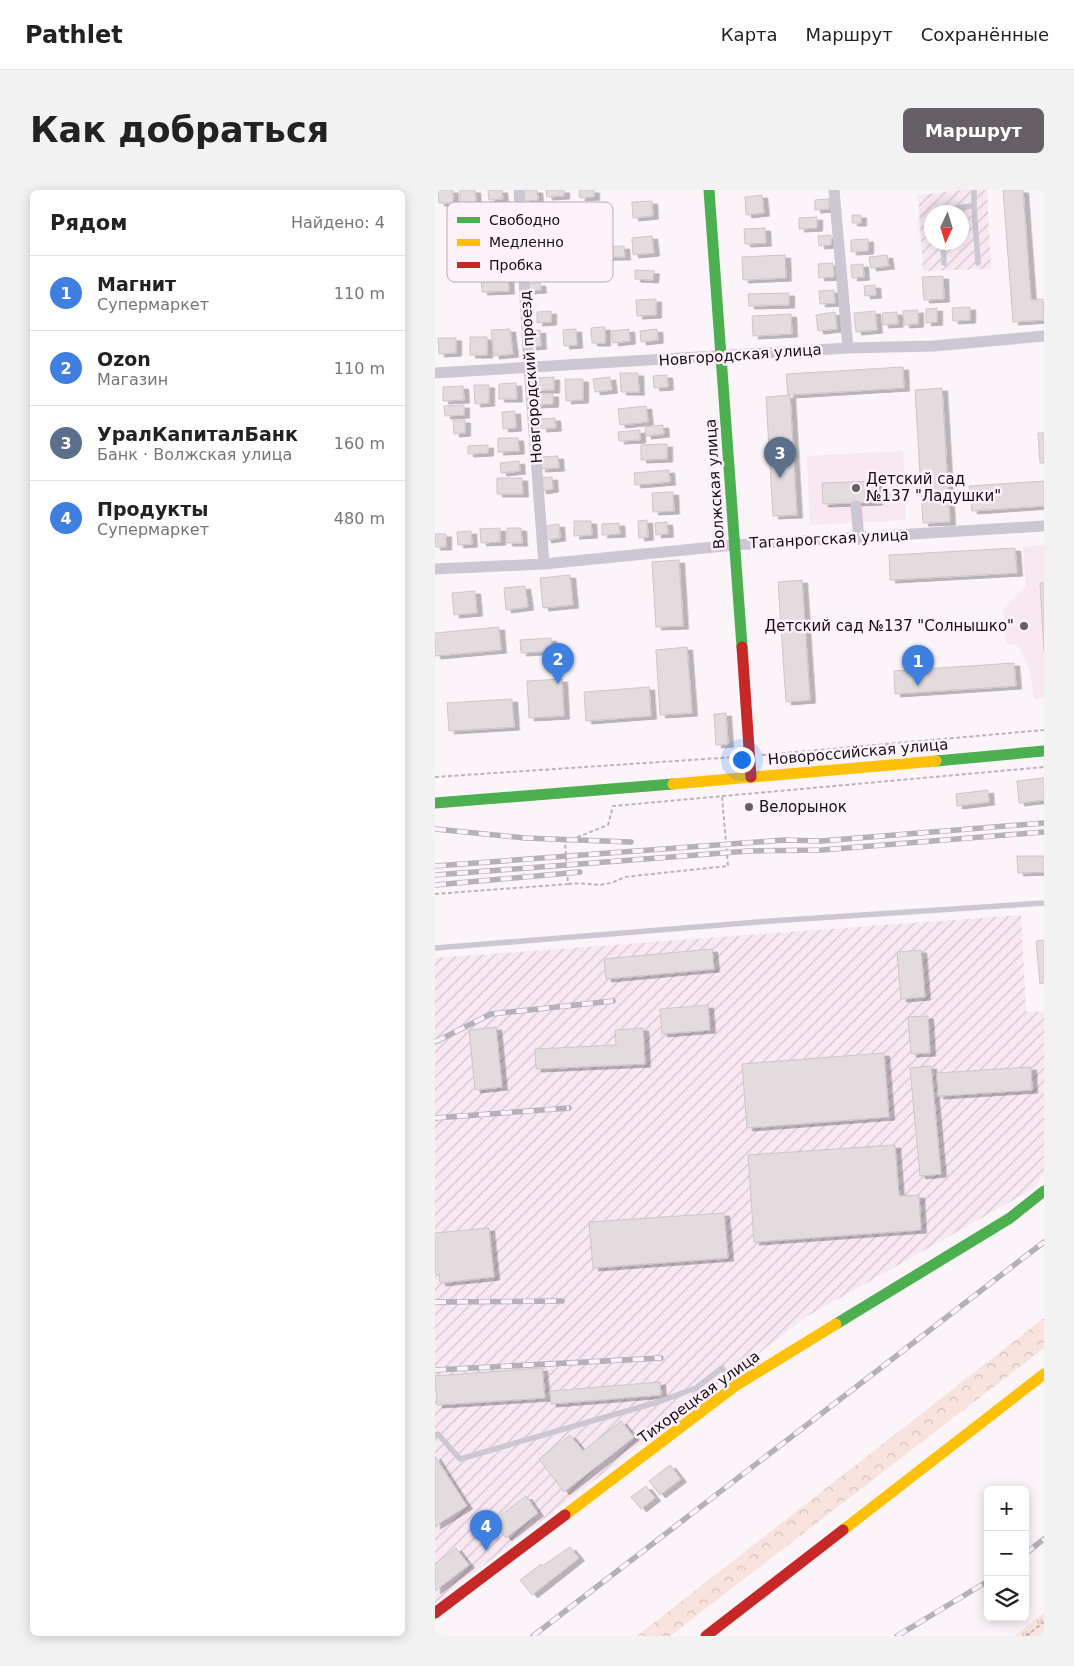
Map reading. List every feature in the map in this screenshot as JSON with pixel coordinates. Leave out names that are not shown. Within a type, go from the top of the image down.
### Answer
[{"type":"street","name":"Волжская улица","points":[[709,190],[751,777]]},
{"type":"street","points":[[834,190],[848,348]]},
{"type":"street","name":"Новгородский проезд","points":[[524,282],[544,564]]},
{"type":"street","name":"Новгородская улица","points":[[435,373],[848,348],[934,346],[1044,336]]},
{"type":"street","points":[[856,506],[859,539]]},
{"type":"street","name":"Таганрогская улица","points":[[435,569],[544,564],[734,545],[859,539],[1044,526]]},
{"type":"street","name":"Новороссийская улица","points":[[435,803],[623,789],[1044,750]]},
{"type":"street","name":"Тихорецкая улица","points":[[435,1613],[735,1386],[1010,1218],[1044,1191]]},
{"type":"street","points":[[706,1636],[1044,1374]]},
{"type":"lane","points":[[974,190],[978,263]]},
{"type":"lane","points":[[969,207],[974,206]]},
{"type":"lane","points":[[943,250],[944,263]]},
{"type":"lane","points":[[435,948],[1044,903]]},
{"type":"lane","points":[[435,1435],[438,1434],[460,1459],[658,1402],[696,1388],[723,1368],[735,1386]]},
{"type":"path","points":[[568,884],[565,842],[608,825],[613,806],[1044,767]]},
{"type":"path","points":[[435,894],[581,882],[592,886],[610,885],[624,877],[728,866],[722,796]]},
{"type":"path","points":[[1026,1636],[1044,1622]]},
{"type":"shaded area","points":[[962,190],[987,190],[991,269],[923,271],[918,195]]},
{"type":"shaded area","name":"Детский сад №137 \"Ладушки\"","points":[[903,451],[906,520],[810,525],[807,456]]},
{"type":"shaded area","name":"Детский сад №137 \"Солнышко\"","points":[[1044,545],[1044,698],[1034,699],[1030,669],[1018,645],[1006,644],[1003,609],[1026,587],[1023,547]]},
{"type":"shaded area","points":[[1021,915],[1026,1011],[1044,1012],[1044,1173],[1033,1189],[806,1317],[435,1603],[435,958]]},
{"type":"green space","points":[[1044,1318],[1044,1348],[670,1636],[637,1636]]},
{"type":"green space","points":[[1044,1613],[1044,1636],[1014,1636]]},
{"type":"building","points":[[438,190],[453,190],[453,202],[439,203]]},
{"type":"building","points":[[460,190],[475,190],[476,202],[460,202]]},
{"type":"building","points":[[488,190],[502,190],[503,199],[489,200]]},
{"type":"building","points":[[523,190],[537,190],[538,200],[524,201]]},
{"type":"building","points":[[546,190],[564,190],[564,196],[547,197]]},
{"type":"building","points":[[579,190],[594,190],[594,197],[580,198]]},
{"type":"building","points":[[1003,190],[1023,190],[1031,300],[1043,299],[1044,320],[1013,322]]},
{"type":"building","points":[[762,195],[764,213],[746,215],[745,197]]},
{"type":"building","points":[[829,199],[829,209],[815,210],[815,200]]},
{"type":"building","points":[[652,201],[653,216],[633,218],[632,202]]},
{"type":"building","points":[[852,215],[861,215],[861,223],[852,223]]},
{"type":"building","points":[[817,217],[817,228],[799,229],[799,218]]},
{"type":"building","points":[[765,228],[766,243],[745,244],[744,229]]},
{"type":"building","points":[[831,235],[831,245],[819,246],[818,236]]},
{"type":"building","points":[[652,236],[654,253],[633,255],[632,238]]},
{"type":"building","points":[[868,239],[868,251],[851,252],[851,240]]},
{"type":"building","points":[[624,246],[625,257],[613,257],[613,247]]},
{"type":"building","points":[[785,255],[786,278],[743,280],[742,257]]},
{"type":"building","points":[[887,255],[889,266],[871,268],[869,257]]},
{"type":"building","points":[[833,263],[834,277],[819,278],[818,264]]},
{"type":"building","points":[[863,264],[864,277],[852,278],[851,265]]},
{"type":"building","points":[[635,270],[654,271],[653,280],[635,279]]},
{"type":"building","points":[[943,276],[944,299],[924,300],[922,277]]},
{"type":"building","points":[[481,282],[508,282],[509,291],[482,292]]},
{"type":"building","points":[[540,283],[541,290],[526,291],[526,284]]},
{"type":"building","points":[[875,285],[876,295],[865,296],[864,286]]},
{"type":"building","points":[[834,290],[835,303],[820,304],[819,291]]},
{"type":"building","points":[[789,293],[789,305],[749,306],[748,294]]},
{"type":"building","points":[[656,299],[656,315],[637,316],[636,300]]},
{"type":"building","points":[[970,307],[970,320],[953,321],[952,308]]},
{"type":"building","points":[[937,308],[937,322],[926,323],[926,309]]},
{"type":"building","points":[[918,310],[918,324],[904,325],[903,311]]},
{"type":"building","points":[[551,311],[551,322],[537,323],[537,312]]},
{"type":"building","points":[[875,311],[877,330],[856,332],[854,313]]},
{"type":"building","points":[[835,312],[837,329],[818,331],[816,315]]},
{"type":"building","points":[[897,312],[898,324],[883,325],[882,313]]},
{"type":"building","points":[[791,314],[792,334],[753,336],[752,316]]},
{"type":"building","points":[[605,327],[605,343],[592,343],[591,328]]},
{"type":"building","points":[[510,329],[513,354],[494,356],[491,330]]},
{"type":"building","points":[[576,329],[577,345],[564,346],[563,330]]},
{"type":"building","points":[[629,329],[630,341],[613,343],[612,331]]},
{"type":"building","points":[[657,329],[658,340],[641,342],[640,331]]},
{"type":"building","points":[[540,330],[541,346],[531,347],[530,331]]},
{"type":"building","points":[[470,337],[487,337],[487,355],[470,355]]},
{"type":"building","points":[[438,338],[456,338],[456,353],[439,354]]},
{"type":"building","points":[[903,367],[904,388],[788,395],[786,374]]},
{"type":"building","points":[[620,373],[638,373],[639,392],[621,392]]},
{"type":"building","points":[[667,375],[668,387],[654,388],[653,376]]},
{"type":"building","points":[[554,377],[554,390],[534,390],[533,378]]},
{"type":"building","points":[[610,377],[612,390],[595,392],[593,379]]},
{"type":"building","points":[[565,379],[583,379],[583,400],[566,401]]},
{"type":"building","points":[[516,383],[517,399],[499,399],[499,384]]},
{"type":"building","points":[[474,385],[489,385],[489,403],[475,404]]},
{"type":"building","points":[[463,386],[464,400],[443,401],[443,387]]},
{"type":"building","points":[[942,388],[950,522],[923,523],[915,390]]},
{"type":"building","points":[[535,394],[553,394],[553,404],[536,405]]},
{"type":"building","points":[[790,395],[797,515],[773,516],[766,397]]},
{"type":"building","points":[[464,405],[464,415],[445,416],[444,406]]},
{"type":"building","points":[[646,406],[648,422],[620,425],[618,409]]},
{"type":"building","points":[[515,411],[516,428],[503,429],[502,412]]},
{"type":"building","points":[[555,418],[556,428],[541,429],[541,419]]},
{"type":"building","points":[[453,420],[465,420],[465,433],[454,434]]},
{"type":"building","points":[[663,425],[664,434],[646,436],[645,427]]},
{"type":"building","points":[[640,430],[640,440],[619,441],[618,432]]},
{"type":"building","points":[[1038,433],[1044,433],[1044,463],[1040,463]]},
{"type":"building","points":[[498,438],[518,438],[519,451],[498,452]]},
{"type":"building","points":[[667,444],[667,459],[641,460],[641,445]]},
{"type":"building","points":[[488,445],[488,453],[468,454],[468,446]]},
{"type":"building","points":[[558,456],[559,468],[540,469],[540,457]]},
{"type":"building","points":[[519,461],[520,471],[501,473],[500,463]]},
{"type":"building","points":[[669,470],[670,482],[635,485],[634,473]]},
{"type":"building","points":[[552,477],[553,489],[541,491],[539,478]]},
{"type":"building","points":[[497,478],[522,478],[523,494],[497,494]]},
{"type":"building","points":[[876,481],[877,502],[823,504],[822,483]]},
{"type":"building","points":[[1044,481],[1044,506],[972,511],[969,486]]},
{"type":"building","points":[[673,492],[674,511],[653,512],[652,493]]},
{"type":"building","points":[[647,520],[648,537],[639,538],[638,521]]},
{"type":"building","points":[[574,521],[591,521],[592,535],[574,536]]},
{"type":"building","points":[[667,522],[668,534],[656,535],[655,523]]},
{"type":"building","points":[[619,523],[620,534],[602,535],[602,524]]},
{"type":"building","points":[[559,524],[560,538],[546,540],[544,526]]},
{"type":"building","points":[[500,528],[500,542],[481,543],[480,529]]},
{"type":"building","points":[[507,528],[521,528],[522,543],[507,543]]},
{"type":"building","points":[[471,531],[472,544],[458,545],[457,532]]},
{"type":"building","points":[[435,534],[446,534],[446,547],[435,547]]},
{"type":"building","points":[[1015,548],[1017,573],[890,580],[889,555]]},
{"type":"building","points":[[679,560],[683,626],[656,627],[652,562]]},
{"type":"building","points":[[570,575],[573,605],[543,608],[540,578]]},
{"type":"building","points":[[802,580],[810,700],[786,702],[778,582]]},
{"type":"building","points":[[1040,583],[1044,583],[1044,651]]},
{"type":"building","points":[[525,586],[528,607],[506,610],[504,588]]},
{"type":"building","points":[[475,591],[477,613],[454,615],[452,593]]},
{"type":"building","points":[[499,627],[501,650],[435,656],[435,633]]},
{"type":"building","points":[[551,638],[552,651],[521,653],[520,640]]},
{"type":"building","points":[[687,647],[692,713],[660,715],[656,650]]},
{"type":"building","points":[[1014,663],[1016,686],[895,694],[894,671]]},
{"type":"building","points":[[562,679],[564,716],[529,718],[527,681]]},
{"type":"building","points":[[649,687],[651,716],[586,721],[584,692]]},
{"type":"building","points":[[512,699],[514,727],[449,731],[447,703]]},
{"type":"building","points":[[726,713],[728,744],[716,745],[714,714]]},
{"type":"building","points":[[1044,778],[1044,800],[1019,803],[1017,781]]},
{"type":"building","points":[[988,790],[989,802],[957,806],[956,794]]},
{"type":"building","points":[[1017,856],[1044,856],[1044,872],[1018,873]]},
{"type":"building","points":[[1044,940],[1044,983],[1040,984],[1036,941]]},
{"type":"building","points":[[712,949],[714,969],[606,979],[604,959]]},
{"type":"building","points":[[921,950],[925,997],[901,999],[897,952]]},
{"type":"building","points":[[708,1005],[710,1030],[662,1034],[660,1009]]},
{"type":"building","points":[[928,1016],[930,1053],[911,1054],[908,1017]]},
{"type":"building","points":[[496,1027],[502,1087],[475,1090],[469,1030]]},
{"type":"building","points":[[643,1028],[645,1064],[536,1069],[535,1049],[616,1045],[615,1030]]},
{"type":"building","points":[[884,1053],[889,1117],[747,1128],[742,1064]]},
{"type":"building","points":[[931,1066],[941,1174],[920,1176],[910,1068]]},
{"type":"building","points":[[1031,1067],[1032,1090],[938,1096],[937,1073]]},
{"type":"building","points":[[895,1145],[899,1196],[919,1195],[921,1230],[754,1242],[748,1155]]},
{"type":"building","points":[[724,1213],[728,1258],[593,1268],[589,1222]]},
{"type":"building","points":[[489,1228],[494,1277],[440,1283],[439,1274],[435,1274],[435,1233]]},
{"type":"building","points":[[542,1368],[545,1398],[437,1405],[435,1376]]},
{"type":"building","points":[[660,1382],[661,1395],[551,1404],[550,1391]]},
{"type":"building","points":[[621,1421],[634,1437],[564,1492],[539,1459],[570,1435],[583,1451]]},
{"type":"building","points":[[435,1456],[467,1506],[435,1526]]},
{"type":"building","points":[[670,1465],[681,1479],[660,1495],[649,1481]]},
{"type":"building","points":[[646,1486],[655,1498],[641,1509],[631,1497]]},
{"type":"building","points":[[526,1496],[538,1513],[506,1538],[493,1521]]},
{"type":"building","points":[[570,1547],[579,1558],[532,1595],[520,1580],[541,1564],[542,1566]]},
{"type":"building","points":[[456,1548],[469,1565],[435,1591],[435,1564]]},
{"type":"railway","points":[[435,866],[784,840],[821,841],[1044,823]]},
{"type":"railway","points":[[435,829],[525,838],[631,842]]},
{"type":"railway","points":[[435,875],[749,851],[822,850],[1044,832]]},
{"type":"railway","points":[[435,885],[580,872]]},
{"type":"railway","points":[[435,1042],[491,1014],[613,1001]]},
{"type":"railway","points":[[435,1118],[569,1108]]},
{"type":"railway","points":[[533,1636],[1044,1242]]},
{"type":"railway","points":[[435,1302],[562,1301]]},
{"type":"railway","points":[[435,1370],[661,1358]]},
{"type":"railway","points":[[1029,1551],[1044,1539]]},
{"type":"railway","points":[[897,1636],[984,1583]]},
{"type":"traffic: fast","points":[[709,190],[742,647]]},
{"type":"traffic: fast","points":[[936,761],[1044,751]]},
{"type":"traffic: fast","points":[[435,803],[673,784]]},
{"type":"traffic: fast","points":[[836,1324],[1010,1218],[1044,1191]]},
{"type":"traffic: slow","points":[[673,784],[936,761]]},
{"type":"traffic: slow","points":[[565,1515],[735,1386],[836,1324]]},
{"type":"traffic: slow","points":[[843,1530],[1044,1374]]},
{"type":"traffic: jam","points":[[742,647],[751,777]]},
{"type":"traffic: jam","points":[[435,1613],[565,1515]]},
{"type":"traffic: jam","points":[[706,1636],[843,1530]]},
{"type":"place","name":"УралКапиталБанк","points":[[780,478]]},
{"type":"place","name":"Детский сад №137 \"Ладушки\"","points":[[856,488]]},
{"type":"place","name":"Детский сад №137 \"Солнышко\"","points":[[1024,626]]},
{"type":"place","name":"Ozon","points":[[558,684]]},
{"type":"place","name":"Магнит","points":[[918,686]]},
{"type":"place","name":"Велорынок","points":[[749,807]]},
{"type":"place","name":"Продукты","points":[[486,1551]]}]
